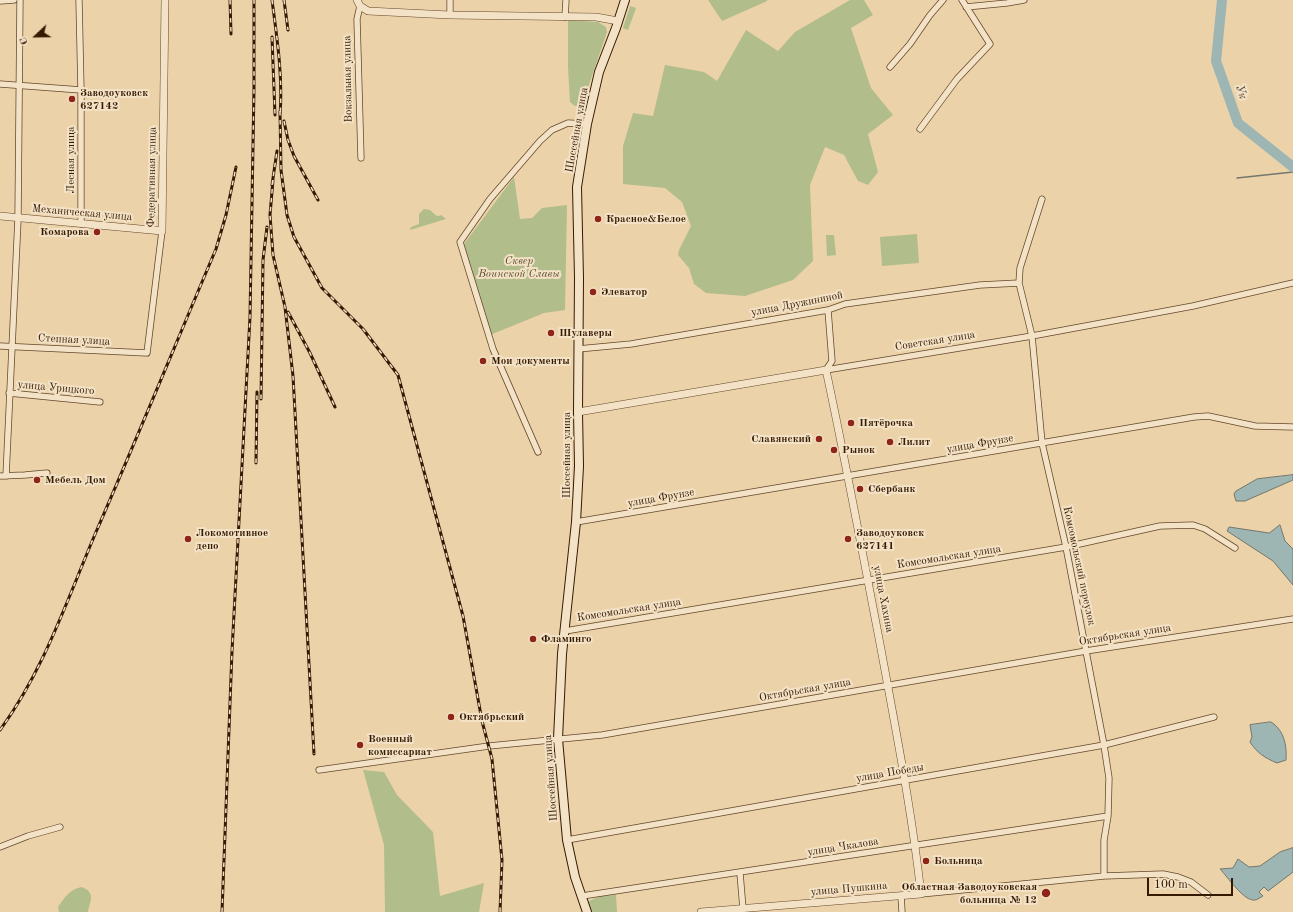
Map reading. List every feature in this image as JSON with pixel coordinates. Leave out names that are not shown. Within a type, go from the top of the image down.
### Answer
[{"type":"main road","name":"Шоссейная улица","points":[[587,912],[575,877],[567,840],[558,739],[560,687],[576,522],[579,466],[579,278],[577,187],[587,124],[599,72],[625,0]]},
{"type":"street","points":[[0,1],[14,0]]},
{"type":"street","points":[[20,0],[18,86],[18,219],[12,347],[3,476],[47,473]]},
{"type":"street","name":"Лесная улица","points":[[79,0],[81,224]]},
{"type":"street","name":"Федеративная улица","points":[[147,353],[162,231],[165,0]]},
{"type":"street","points":[[450,0],[450,15]]},
{"type":"street","points":[[565,17],[566,0]]},
{"type":"street","points":[[890,67],[910,44],[930,15],[943,0]]},
{"type":"street","points":[[920,129],[957,79],[990,44],[962,0]]},
{"type":"street","points":[[966,7],[1024,0]]},
{"type":"street","points":[[358,3],[368,11],[450,15],[596,17],[618,21]]},
{"type":"street","name":"Вокзальная улица","points":[[358,3],[357,23],[361,158]]},
{"type":"street","points":[[0,84],[81,90]]},
{"type":"street","points":[[538,452],[493,349],[460,242],[490,199],[540,141],[552,130],[568,124],[587,124]]},
{"type":"street","points":[[1019,284],[1020,268],[1042,198]]},
{"type":"street","name":"Механическая улица","points":[[0,216],[18,219],[162,231]]},
{"type":"street","name":"Советская улица","points":[[578,412],[1032,336],[1193,306],[1293,282]]},
{"type":"street","name":"улица Дружининой","points":[[578,349],[631,344],[828,310],[845,304],[980,285],[1019,284]]},
{"type":"street","name":"Комсомольский переулок","points":[[1019,284],[1032,336],[1042,443],[1066,547],[1109,778],[1108,816],[1104,840],[1104,876]]},
{"type":"street","name":"улица Хахина","points":[[828,310],[832,361],[826,370],[849,476],[888,686],[905,781],[921,894]]},
{"type":"street","name":"Степная улица","points":[[0,346],[147,353]]},
{"type":"street","name":"улица Урицкого","points":[[9,393],[100,402]]},
{"type":"street","name":"улица Фрунзе","points":[[576,522],[1194,417],[1208,416],[1254,426],[1293,427]]},
{"type":"street","name":"Комсомольская улица","points":[[565,631],[1066,547],[1160,526],[1193,525],[1205,529],[1235,548]]},
{"type":"street","name":"Октябрьская улица","points":[[319,770],[489,746],[602,735],[1086,651],[1293,619]]},
{"type":"street","name":"улица Победы","points":[[567,840],[1104,745],[1214,717]]},
{"type":"street","name":"улица Чкалова","points":[[582,896],[1108,816]]},
{"type":"street","points":[[0,847],[28,836],[60,827]]},
{"type":"street","points":[[740,873],[743,909]]},
{"type":"street","name":"улица Пушкина","points":[[701,912],[901,896],[1104,876],[1163,874],[1178,877],[1191,882],[1208,895]]},
{"type":"street","points":[[901,896],[902,912]]},
{"type":"green space","points":[[708,0],[768,0],[722,21]]},
{"type":"green space","points":[[850,0],[864,0],[873,15],[851,28],[871,88],[893,115],[868,134],[878,172],[868,185],[858,181],[844,155],[825,147],[810,185],[813,261],[793,280],[745,296],[706,293],[694,284],[689,268],[678,255],[691,226],[682,202],[665,188],[623,184],[623,146],[633,113],[653,116],[665,65],[704,72],[717,81],[746,30],[778,51],[795,32]]},
{"type":"green space","points":[[630,6],[636,8],[628,30],[623,28]]},
{"type":"green space","points":[[568,20],[598,22],[606,27],[607,32],[582,105],[575,106],[570,102]]},
{"type":"green space","name":"Сквер Воинской Славы","points":[[514,177],[520,219],[532,218],[542,208],[567,205],[565,310],[544,313],[490,335],[464,244]]},
{"type":"green space","points":[[424,209],[430,210],[436,216],[441,215],[446,219],[410,230],[411,227],[419,224],[419,214]]},
{"type":"green space","points":[[917,234],[919,263],[882,266],[880,237]]},
{"type":"green space","points":[[826,235],[834,235],[836,255],[827,256]]},
{"type":"green space","points":[[363,770],[384,772],[397,795],[433,832],[440,896],[484,883],[479,912],[385,912],[384,845]]},
{"type":"green space","points":[[82,887],[91,895],[88,912],[59,912],[58,907],[66,897],[74,890]]},
{"type":"green space","points":[[616,895],[617,912],[590,912],[587,902],[600,896]]},
{"type":"water","points":[[1293,475],[1293,480],[1245,501],[1236,501],[1234,494],[1236,491],[1257,479]]},
{"type":"water","points":[[1280,525],[1285,541],[1293,549],[1293,585],[1273,561],[1227,531],[1229,527],[1269,533]]},
{"type":"water","points":[[1271,722],[1282,734],[1286,749],[1286,760],[1277,763],[1262,755],[1250,742],[1252,737],[1250,725]]},
{"type":"water","points":[[1293,848],[1293,872],[1268,891],[1264,887],[1259,892],[1263,896],[1256,900],[1251,900],[1241,893],[1220,869],[1233,868],[1238,859],[1249,867],[1260,866],[1280,852]]},
{"type":"waterway","name":"Ук","points":[[1222,0],[1216,61],[1238,123],[1293,167]]},
{"type":"waterway","points":[[1237,178],[1293,172]]},
{"type":"railway","points":[[230,0],[231,34]]},
{"type":"railway","points":[[222,912],[232,651],[250,317],[254,0]]},
{"type":"railway","points":[[272,0],[278,43],[281,87],[280,116]]},
{"type":"railway","points":[[284,0],[288,30]]},
{"type":"railway","points":[[272,37],[275,115]]},
{"type":"railway","points":[[280,111],[281,170],[287,215],[294,237],[322,288],[363,329],[398,375],[463,616],[482,721],[492,759],[502,860],[500,912]]},
{"type":"railway","points":[[284,121],[288,140],[294,156],[318,200]]},
{"type":"railway","points":[[272,185],[277,151]]},
{"type":"railway","points":[[0,730],[16,707],[54,634],[216,249],[226,215],[236,167]]},
{"type":"railway","points":[[273,180],[270,215],[273,255],[285,307],[293,376],[314,754]]},
{"type":"railway","points":[[261,399],[263,260],[267,227]]},
{"type":"railway","points":[[288,312],[310,353],[335,407]]},
{"type":"railway","points":[[256,463],[257,392]]},
{"type":"place","name":"Заводоуковск 627142","points":[[72,99]]},
{"type":"place","name":"Красное&Белое","points":[[598,219]]},
{"type":"place","name":"Комарова","points":[[97,232]]},
{"type":"place","name":"Элеватор","points":[[593,292]]},
{"type":"place","name":"Шулаверы","points":[[551,333]]},
{"type":"place","name":"Мои документы","points":[[483,361]]},
{"type":"place","name":"Пятёрочка","points":[[851,423]]},
{"type":"place","name":"Славянский","points":[[819,439]]},
{"type":"place","name":"Лилит","points":[[890,442]]},
{"type":"place","name":"Рынок","points":[[834,450]]},
{"type":"place","name":"Мебель Дом","points":[[37,480]]},
{"type":"place","name":"Сбербанк","points":[[860,489]]},
{"type":"place","name":"Локомотивное депо","points":[[188,539]]},
{"type":"place","name":"Заводоуковск 627141","points":[[848,539]]},
{"type":"place","name":"Фламинго","points":[[533,639]]},
{"type":"place","name":"Октябрьский","points":[[451,717]]},
{"type":"place","name":"Военный комиссариат","points":[[360,745]]},
{"type":"place","name":"Больница","points":[[926,861]]},
{"type":"place","name":"Областная Заводоуковская больница № 12","points":[[1046,893]]}]
